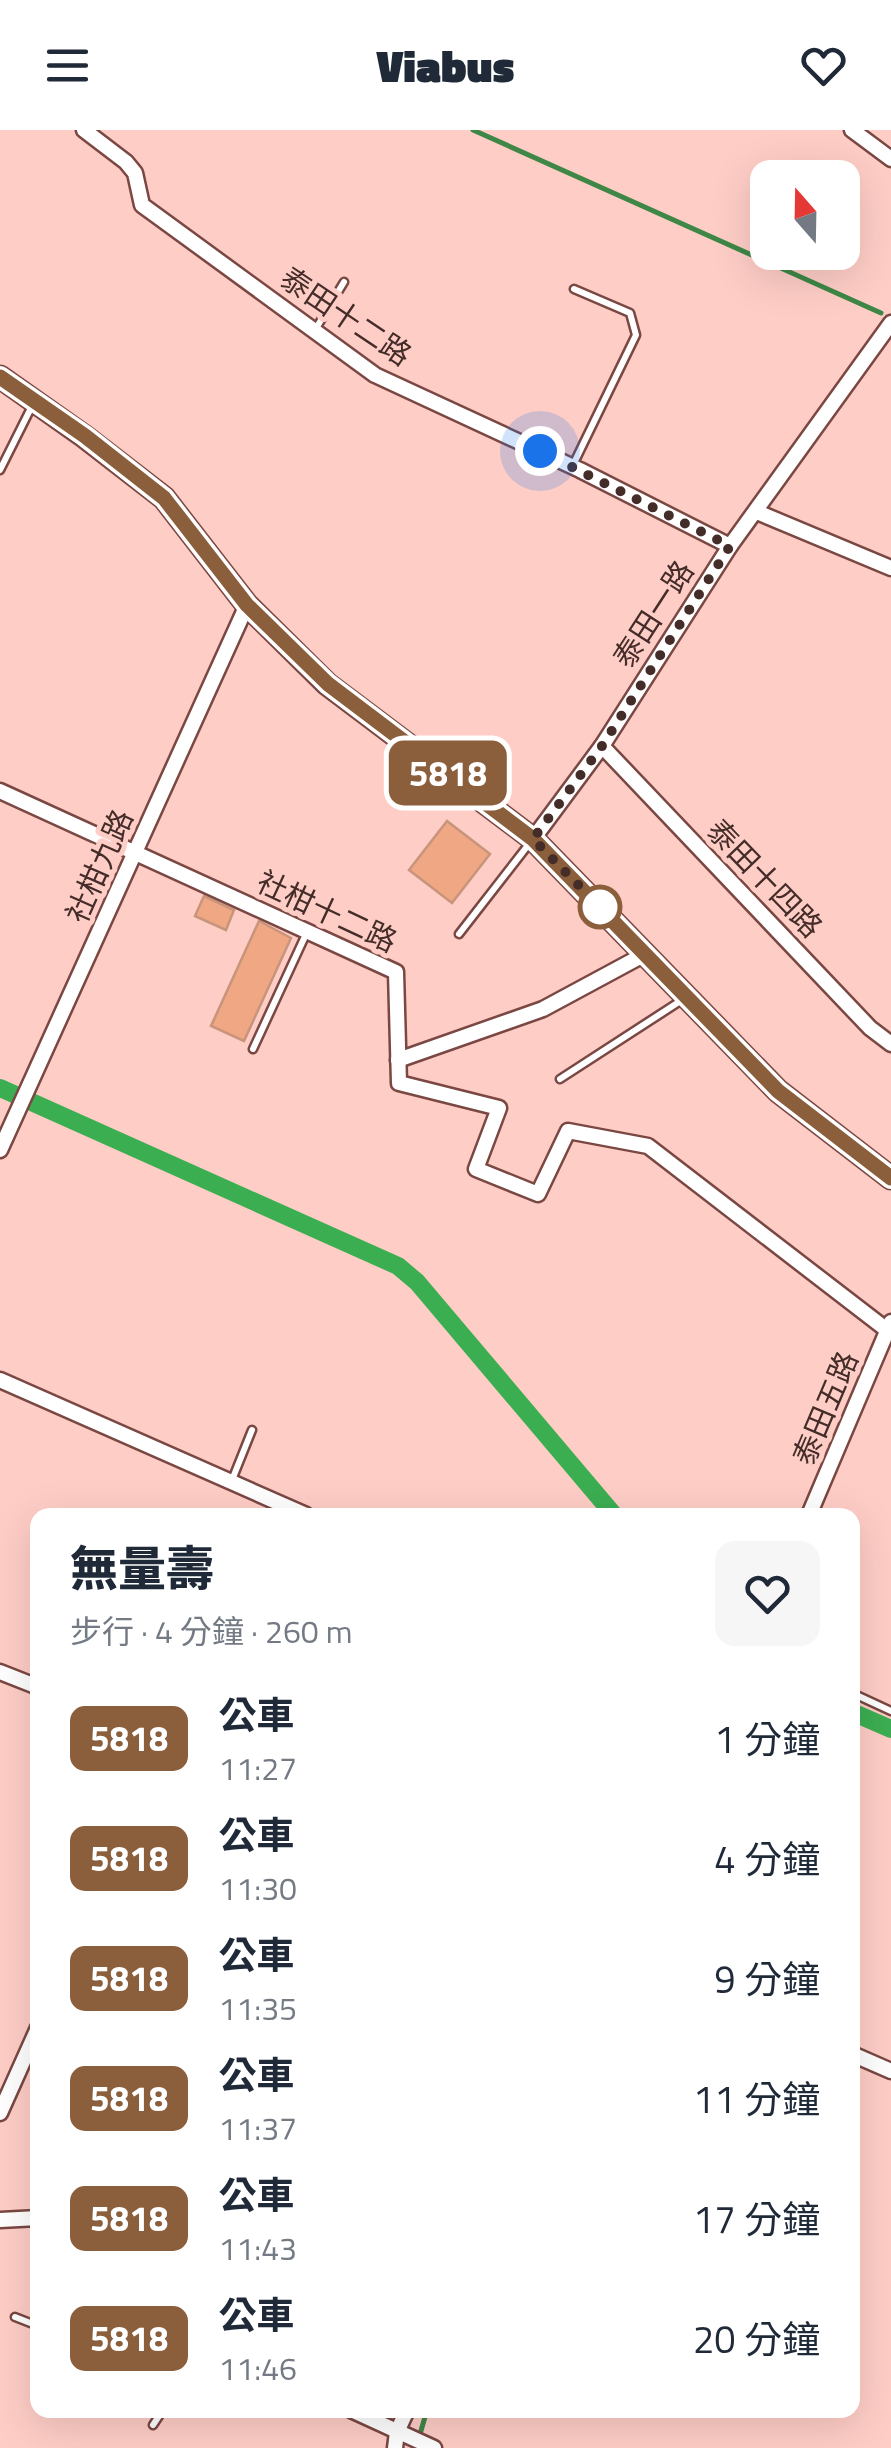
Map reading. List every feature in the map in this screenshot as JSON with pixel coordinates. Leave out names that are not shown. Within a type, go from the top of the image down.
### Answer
[{"type":"street","points":[[852,130],[891,159]]},
{"type":"street","name":"泰田十二路","points":[[93,133],[135,174],[142,206],[375,375],[573,466],[730,546]]},
{"type":"street","name":"泰田一路","points":[[533,839],[602,746],[730,546],[891,323]]},
{"type":"street","points":[[0,377],[164,498],[247,605],[328,684],[533,839],[778,1091],[891,1178]]},
{"type":"street","points":[[757,512],[891,568]]},
{"type":"street","name":"社柑九路","points":[[0,1150],[247,605]]},
{"type":"street","name":"泰田十四路","points":[[602,746],[870,1028],[891,1044]]},
{"type":"street","name":"社柑十二路","points":[[0,791],[396,972],[398,1060]]},
{"type":"street","points":[[646,953],[543,1009],[398,1060],[399,1083],[499,1108],[476,1169],[538,1194],[568,1131],[648,1146],[889,1326]]},
{"type":"street","name":"泰田五路","points":[[813,1508],[889,1326]]},
{"type":"street","points":[[0,1380],[290,1508]]},
{"type":"street","points":[[0,1672],[30,1685]]},
{"type":"street","points":[[0,2113],[30,2046]]},
{"type":"street","points":[[860,2057],[891,2071]]},
{"type":"street","points":[[0,2220],[30,2218]]},
{"type":"street","points":[[367,2418],[434,2448]]},
{"type":"street","points":[[395,2448],[403,2418]]},
{"type":"lane","points":[[314,331],[344,282]]},
{"type":"lane","points":[[573,466],[636,335],[630,313],[574,290]]},
{"type":"lane","points":[[0,470],[35,402]]},
{"type":"lane","points":[[460,934],[533,839]]},
{"type":"lane","points":[[253,1049],[308,931]]},
{"type":"lane","points":[[560,1079],[687,996]]},
{"type":"lane","points":[[231,1482],[252,1430]]},
{"type":"lane","points":[[860,1697],[891,1711]]},
{"type":"lane","points":[[15,2317],[30,2323]]},
{"type":"lane","points":[[153,2425],[158,2418]]},
{"type":"building","points":[[447,821],[490,854],[452,903],[409,870]]},
{"type":"building","points":[[204,896],[234,910],[226,930],[195,916]]},
{"type":"building","points":[[259,921],[291,938],[244,1041],[211,1026]]},
{"type":"waterway","points":[[473,130],[881,313]]},
{"type":"waterway","points":[[0,1088],[398,1266],[417,1282],[608,1508]]},
{"type":"waterway","points":[[860,1715],[891,1729]]},
{"type":"waterway","points":[[416,2448],[425,2418]]},
{"type":"bus line","name":"5818","points":[[0,377],[164,498],[247,605],[328,684],[533,839],[778,1091],[891,1178]]},
{"type":"route","points":[[540,451],[730,546],[602,746],[533,839],[600,907]]}]
